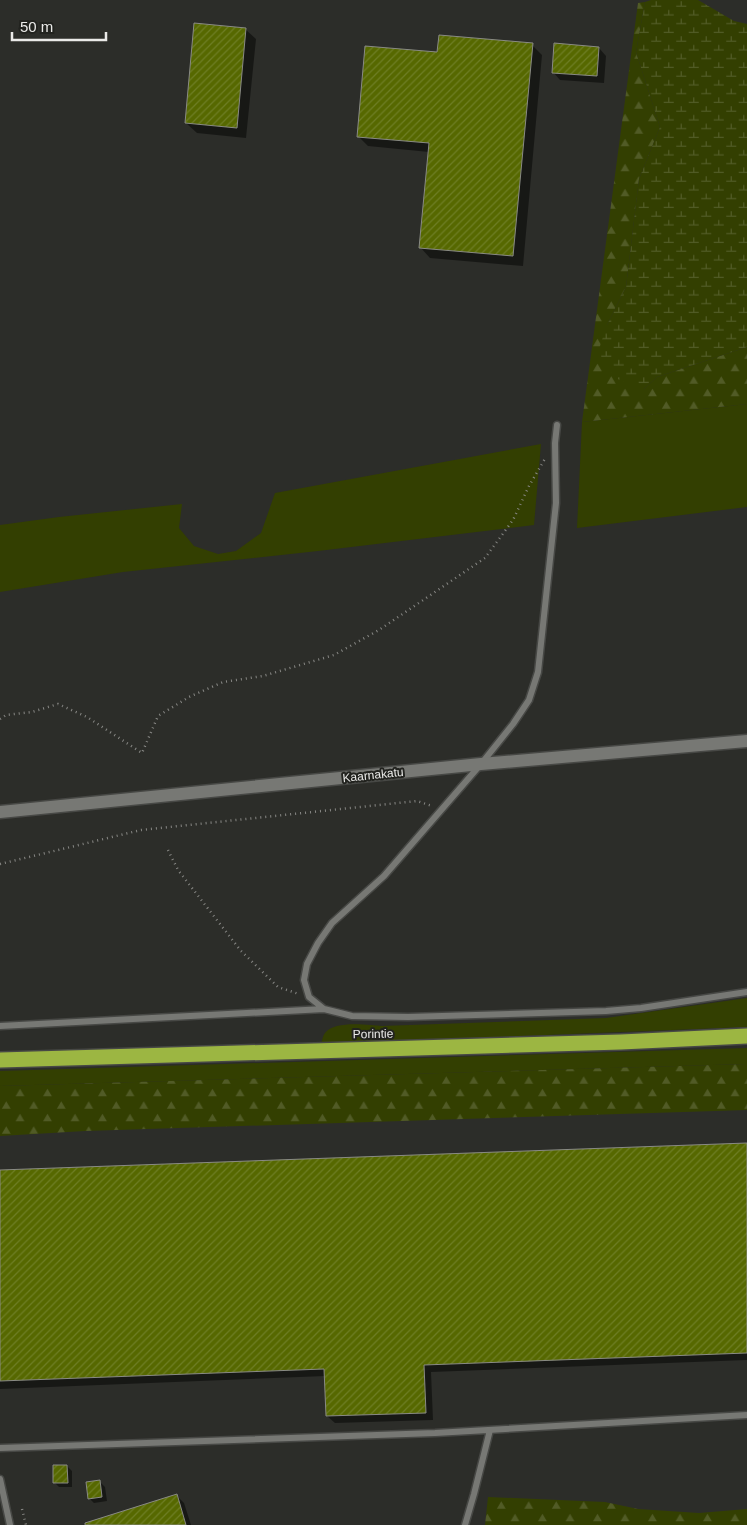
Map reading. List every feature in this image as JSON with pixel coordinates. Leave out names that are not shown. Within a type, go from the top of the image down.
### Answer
[{"type":"highway","name":"Porintie","points":[[0,1060],[621,1042],[747,1036]]},
{"type":"street","name":"Kaarnakatu","points":[[0,812],[481,764],[747,741]]},
{"type":"lane","points":[[324,1009],[309,997],[304,980],[307,964],[318,943],[332,923],[384,876],[481,764],[513,724],[529,700],[538,672],[556,504],[555,443],[557,425]]},
{"type":"lane","points":[[0,1026],[324,1009],[352,1016],[408,1017],[606,1011],[641,1008],[747,992]]},
{"type":"lane","points":[[0,1448],[490,1430],[747,1415]]},
{"type":"lane","points":[[465,1525],[490,1430]]},
{"type":"lane","points":[[0,1479],[10,1525]]},
{"type":"path","points":[[0,719],[6,715],[32,712],[58,704],[87,716],[142,753],[158,716],[189,697],[222,682],[263,676],[334,655],[379,630],[485,558],[512,520],[529,486],[555,443]]},
{"type":"path","points":[[0,864],[141,830],[417,801],[442,808]]},
{"type":"path","points":[[168,850],[178,870],[241,951],[278,988],[309,997]]},
{"type":"path","points":[[22,1509],[26,1525]]},
{"type":"green space","points":[[651,0],[698,0],[734,21],[747,24],[747,347],[657,377],[644,389],[615,378],[598,352],[607,325],[626,287],[639,179],[660,127],[636,52],[645,2]]},
{"type":"green space","points":[[645,2],[636,52],[660,127],[639,179],[626,287],[607,325],[644,389],[657,377],[747,347],[747,404],[582,422],[638,3]]},
{"type":"green space","points":[[747,404],[747,507],[577,528],[582,422]]},
{"type":"green space","points":[[541,444],[534,525],[123,572],[0,592],[0,525],[182,504],[179,528],[194,546],[218,554],[236,551],[261,533],[275,493]]},
{"type":"green space","points":[[747,998],[747,1027],[321,1044],[324,1034],[330,1029],[344,1025],[382,1026],[606,1018]]},
{"type":"green space","points":[[747,1048],[747,1064],[0,1086],[0,1071]]},
{"type":"green space","points":[[747,1064],[747,1110],[85,1131],[0,1136],[0,1086]]},
{"type":"green space","points":[[488,1497],[605,1502],[638,1509],[699,1513],[747,1509],[747,1525],[485,1525]]},
{"type":"building","points":[[194,23],[246,28],[237,128],[185,123]]},
{"type":"building","points":[[439,35],[533,43],[513,256],[419,248],[429,143],[357,137],[365,46],[437,52]]},
{"type":"building","points":[[554,43],[599,47],[597,76],[552,73]]},
{"type":"building","points":[[747,1143],[747,1353],[424,1365],[426,1413],[326,1416],[324,1369],[0,1381],[0,1170]]},
{"type":"building","points":[[53,1465],[67,1465],[68,1483],[53,1483]]},
{"type":"building","points":[[100,1480],[102,1497],[88,1499],[86,1482]]},
{"type":"building","points":[[177,1494],[186,1525],[85,1525],[85,1523]]}]
